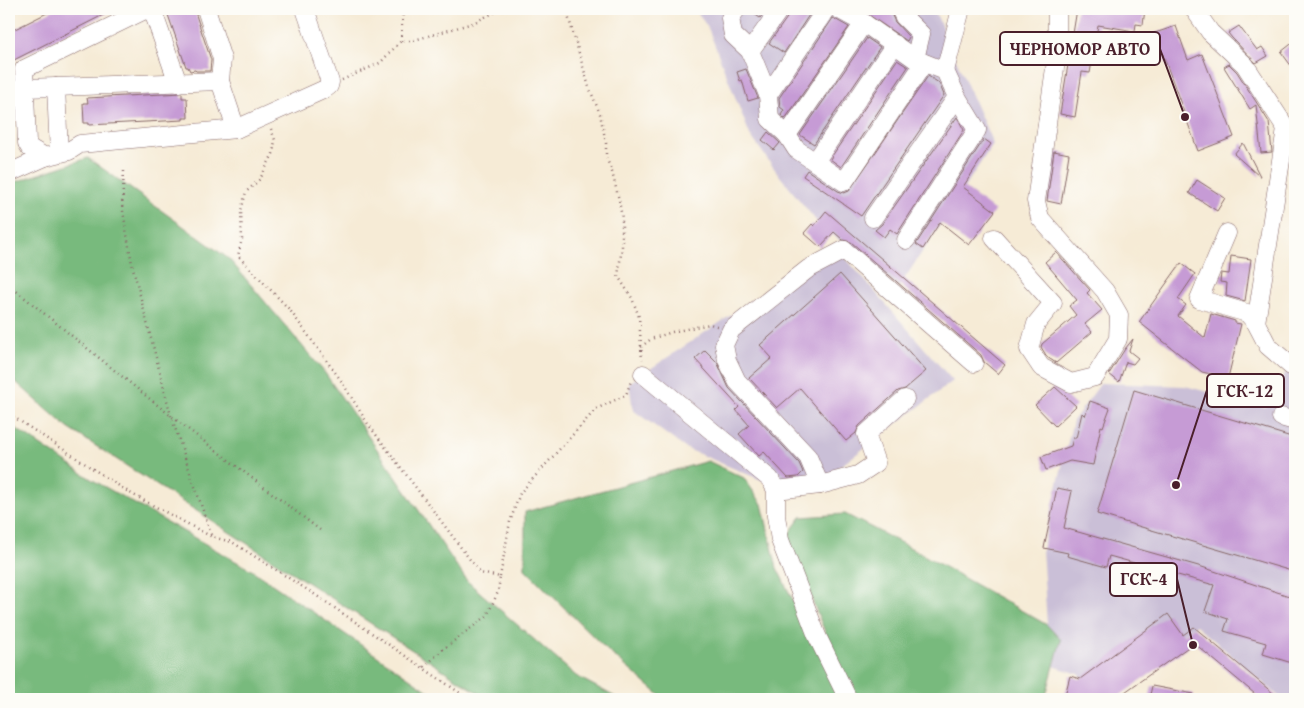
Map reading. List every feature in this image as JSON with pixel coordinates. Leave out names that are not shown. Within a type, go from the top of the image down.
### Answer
[{"type":"lane","points":[[152,9],[178,83]]},
{"type":"lane","points":[[206,9],[222,59],[220,81],[236,129]]},
{"type":"lane","points":[[9,173],[80,144],[236,129],[325,89],[329,86],[330,82],[305,9]]},
{"type":"lane","points":[[737,9],[730,18],[733,35],[750,51],[768,95],[770,119],[787,135],[796,148],[844,182],[920,61],[921,34],[904,17],[900,9]]},
{"type":"lane","points":[[750,51],[780,9]]},
{"type":"lane","points":[[768,95],[826,9]]},
{"type":"lane","points":[[838,9],[864,23],[920,61],[945,72]]},
{"type":"lane","points":[[906,240],[977,130],[957,97],[945,72],[961,9]]},
{"type":"lane","points":[[994,238],[1053,304],[1036,324],[1029,349],[1040,368],[1071,383],[1095,377],[1118,339],[1119,316],[1105,292],[1040,218],[1036,201],[1057,54],[1057,9]]},
{"type":"lane","points":[[1194,9],[1210,32],[1244,65],[1290,128],[1256,323]]},
{"type":"lane","points":[[52,155],[30,148],[27,143],[24,69],[136,11]]},
{"type":"lane","points":[[787,135],[864,23]]},
{"type":"lane","points":[[815,162],[894,44]]},
{"type":"lane","points":[[25,88],[220,81]]},
{"type":"lane","points":[[52,155],[56,87]]},
{"type":"lane","points":[[873,218],[957,97]]},
{"type":"lane","points":[[1227,233],[1199,299],[1247,313],[1256,323],[1268,346],[1291,366],[1295,367]]},
{"type":"lane","points":[[820,485],[808,457],[737,381],[727,360],[724,345],[731,330],[808,269],[844,250],[974,363]]},
{"type":"lane","points":[[638,375],[741,454],[770,479],[776,490],[776,516],[780,540],[818,636],[848,699]]},
{"type":"lane","points":[[776,490],[820,485],[858,476],[876,463],[866,434],[905,399]]},
{"type":"path","points":[[329,86],[380,63],[401,41],[403,9]]},
{"type":"path","points":[[401,41],[410,41],[473,22],[502,9]]},
{"type":"path","points":[[422,668],[442,650],[487,616],[498,592],[510,522],[520,493],[596,409],[626,394],[638,375],[641,347],[639,317],[632,298],[618,276],[622,247],[622,218],[612,172],[606,157],[606,143],[600,114],[589,87],[566,9]]},
{"type":"path","points":[[266,116],[275,140],[273,154],[260,179],[246,192],[240,211],[242,239],[238,256],[288,308],[340,379],[368,424],[480,573],[500,578]]},
{"type":"path","points":[[124,171],[122,205],[132,264],[171,416],[212,536]]},
{"type":"path","points":[[9,285],[171,416],[320,530]]},
{"type":"path","points":[[641,347],[658,336],[710,324],[731,330]]},
{"type":"path","points":[[9,414],[130,492],[212,536],[232,542],[314,594],[470,699]]},
{"type":"shaded area","points":[[695,9],[934,9],[993,144],[899,287],[818,223],[779,175],[750,135],[708,28]]},
{"type":"shaded area","points":[[835,246],[953,381],[822,480],[797,495],[685,448],[633,410],[629,383]]},
{"type":"shaded area","points":[[1285,373],[1295,375],[1295,699],[1282,699],[1196,625],[1101,692],[1090,686],[1079,674],[1053,666],[1061,640],[1047,625],[1042,549],[1073,421],[1101,383],[1185,386],[1265,407]]},
{"type":"green space","points":[[88,158],[229,259],[325,373],[467,581],[576,676],[619,699],[488,699],[68,428],[9,376],[9,184]]},
{"type":"green space","points":[[9,424],[91,479],[253,571],[440,699],[9,699]]},
{"type":"green space","points":[[708,461],[744,478],[762,504],[777,568],[842,699],[664,699],[608,651],[525,569],[525,512]]},
{"type":"green space","points":[[845,514],[911,548],[1047,625],[1061,640],[1045,699],[853,699],[787,536],[801,517]]},
{"type":"building","points":[[55,9],[115,9],[14,60],[9,50],[9,32]]},
{"type":"building","points":[[166,9],[194,9],[211,60],[210,71],[190,71],[186,67]]},
{"type":"building","points":[[747,9],[767,9],[760,18]]},
{"type":"building","points":[[790,9],[813,9],[784,53],[769,43],[789,15]]},
{"type":"building","points":[[860,9],[889,9],[895,22],[909,37],[907,41]]},
{"type":"building","points":[[1077,9],[1145,9],[1143,25],[1136,24],[1135,31],[1098,25],[1090,73],[1082,72],[1075,117],[1060,114]]},
{"type":"building","points":[[833,18],[849,27],[785,119],[781,115],[784,110],[780,107],[779,98]]},
{"type":"building","points":[[1176,26],[1188,60],[1202,54],[1234,137],[1198,151],[1155,33]]},
{"type":"building","points":[[1239,26],[1257,50],[1262,47],[1268,56],[1256,63],[1228,33]]},
{"type":"building","points":[[867,38],[880,47],[814,144],[800,135]]},
{"type":"building","points":[[1295,41],[1295,71],[1281,52]]},
{"type":"building","points":[[897,60],[908,67],[841,167],[830,159]]},
{"type":"building","points":[[1229,64],[1237,72],[1269,122],[1272,152],[1261,153],[1256,105],[1250,109],[1224,67]]},
{"type":"building","points":[[746,69],[758,98],[748,101],[742,80],[740,81],[737,72]]},
{"type":"building","points":[[928,76],[939,83],[944,95],[861,216],[803,176],[807,170],[838,191],[844,193],[849,191]]},
{"type":"building","points":[[182,93],[182,98],[187,98],[188,118],[183,118],[183,120],[89,125],[89,123],[84,123],[83,103],[88,103],[87,98]]},
{"type":"building","points":[[957,117],[964,130],[897,234],[890,229],[884,237],[875,230],[882,224]]},
{"type":"building","points":[[768,132],[780,143],[774,150],[762,140]]},
{"type":"building","points":[[984,139],[991,144],[963,187],[995,211],[969,245],[940,222],[923,249],[916,244]]},
{"type":"building","points":[[1243,143],[1260,176],[1234,154]]},
{"type":"building","points":[[1054,151],[1069,154],[1061,204],[1047,201]]},
{"type":"building","points":[[1197,180],[1225,198],[1217,211],[1189,193]]},
{"type":"building","points":[[826,211],[1005,365],[998,374],[984,362],[981,355],[851,242],[843,240],[834,232],[820,247],[804,233],[812,224],[814,226]]},
{"type":"building","points":[[1056,252],[1090,290],[1087,293],[1102,310],[1085,324],[1092,332],[1056,363],[1047,357],[1041,347],[1042,344],[1076,315],[1069,306],[1077,300],[1045,262]]},
{"type":"building","points":[[1231,256],[1251,259],[1245,301],[1226,296],[1227,283],[1220,282],[1221,273],[1229,274]]},
{"type":"building","points":[[1181,263],[1195,274],[1178,299],[1186,305],[1178,316],[1205,338],[1211,314],[1241,324],[1228,378],[1202,372],[1139,322]]},
{"type":"building","points":[[840,274],[926,371],[905,389],[898,391],[859,426],[856,433],[846,441],[800,388],[777,408],[749,378],[772,358],[760,345]]},
{"type":"building","points":[[1133,339],[1129,351],[1138,358],[1133,364],[1126,362],[1119,382],[1109,374]]},
{"type":"building","points":[[705,350],[717,362],[729,388],[799,463],[803,472],[798,477],[788,478],[764,452],[759,456],[739,434],[749,425],[736,410],[739,407],[695,359]]},
{"type":"building","points":[[1055,387],[1076,406],[1055,426],[1035,405]]},
{"type":"building","points":[[1134,390],[1295,438],[1295,572],[1097,514]]},
{"type":"building","points":[[1090,401],[1110,408],[1103,427],[1101,426],[1093,465],[1070,461],[1046,470],[1041,457],[1071,446],[1073,438],[1076,438],[1082,413],[1085,416]]},
{"type":"building","points":[[1057,488],[1072,491],[1064,528],[1202,567],[1295,598],[1295,664],[1263,654],[1266,643],[1224,631],[1228,619],[1205,611],[1214,585],[1109,556],[1106,567],[1067,556],[1068,553],[1044,548]]},
{"type":"building","points":[[1168,614],[1183,635],[1194,627],[1280,699],[1261,699],[1194,643],[1115,699],[1064,699],[1070,676],[1080,679]]},
{"type":"building","points":[[1152,686],[1194,694],[1193,699],[1149,699]]},
{"type":"place","name":"ЧЕРНОМОР АВТО","points":[[1185,117]]},
{"type":"place","name":"ГСК-12","points":[[1176,485]]},
{"type":"place","name":"ГСК-4","points":[[1193,645]]}]
